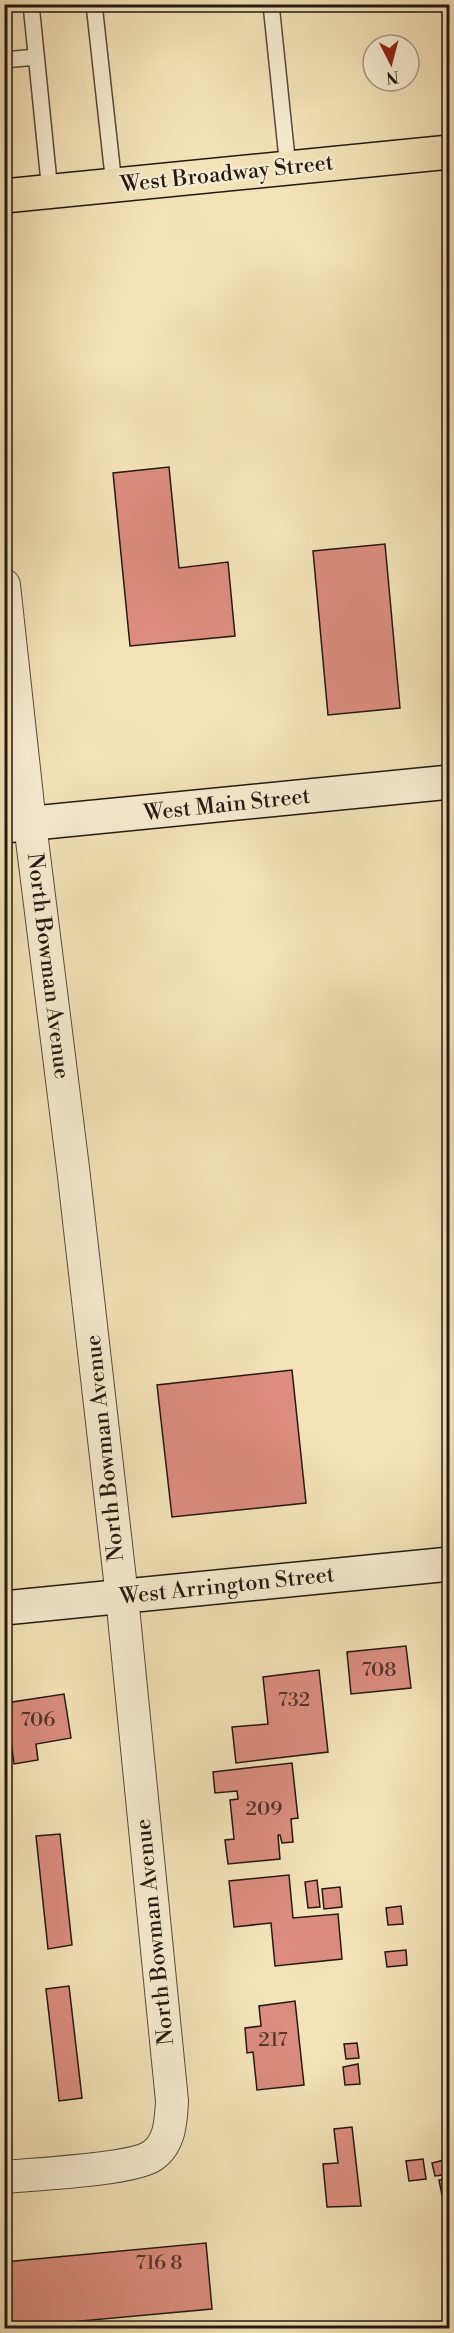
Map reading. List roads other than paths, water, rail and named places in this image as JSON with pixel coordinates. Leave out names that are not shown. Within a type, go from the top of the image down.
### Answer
[{"type":"main road","name":"West Broadway Street","points":[[4,196],[450,152]]},
{"type":"street","name":"North Bowman Avenue","points":[[4,585],[17,825],[73,1168],[122,1597],[172,2101],[169,2132],[163,2144],[152,2156],[139,2162],[4,2177]]},
{"type":"street","name":"West Main Street","points":[[17,825],[450,782]]},
{"type":"street","name":"West Arrington Street","points":[[4,1608],[450,1564]]},
{"type":"lane","points":[[31,4],[50,192]]},
{"type":"lane","points":[[94,4],[114,185]]},
{"type":"lane","points":[[271,4],[288,168]]},
{"type":"lane","points":[[4,60],[36,57]]}]
